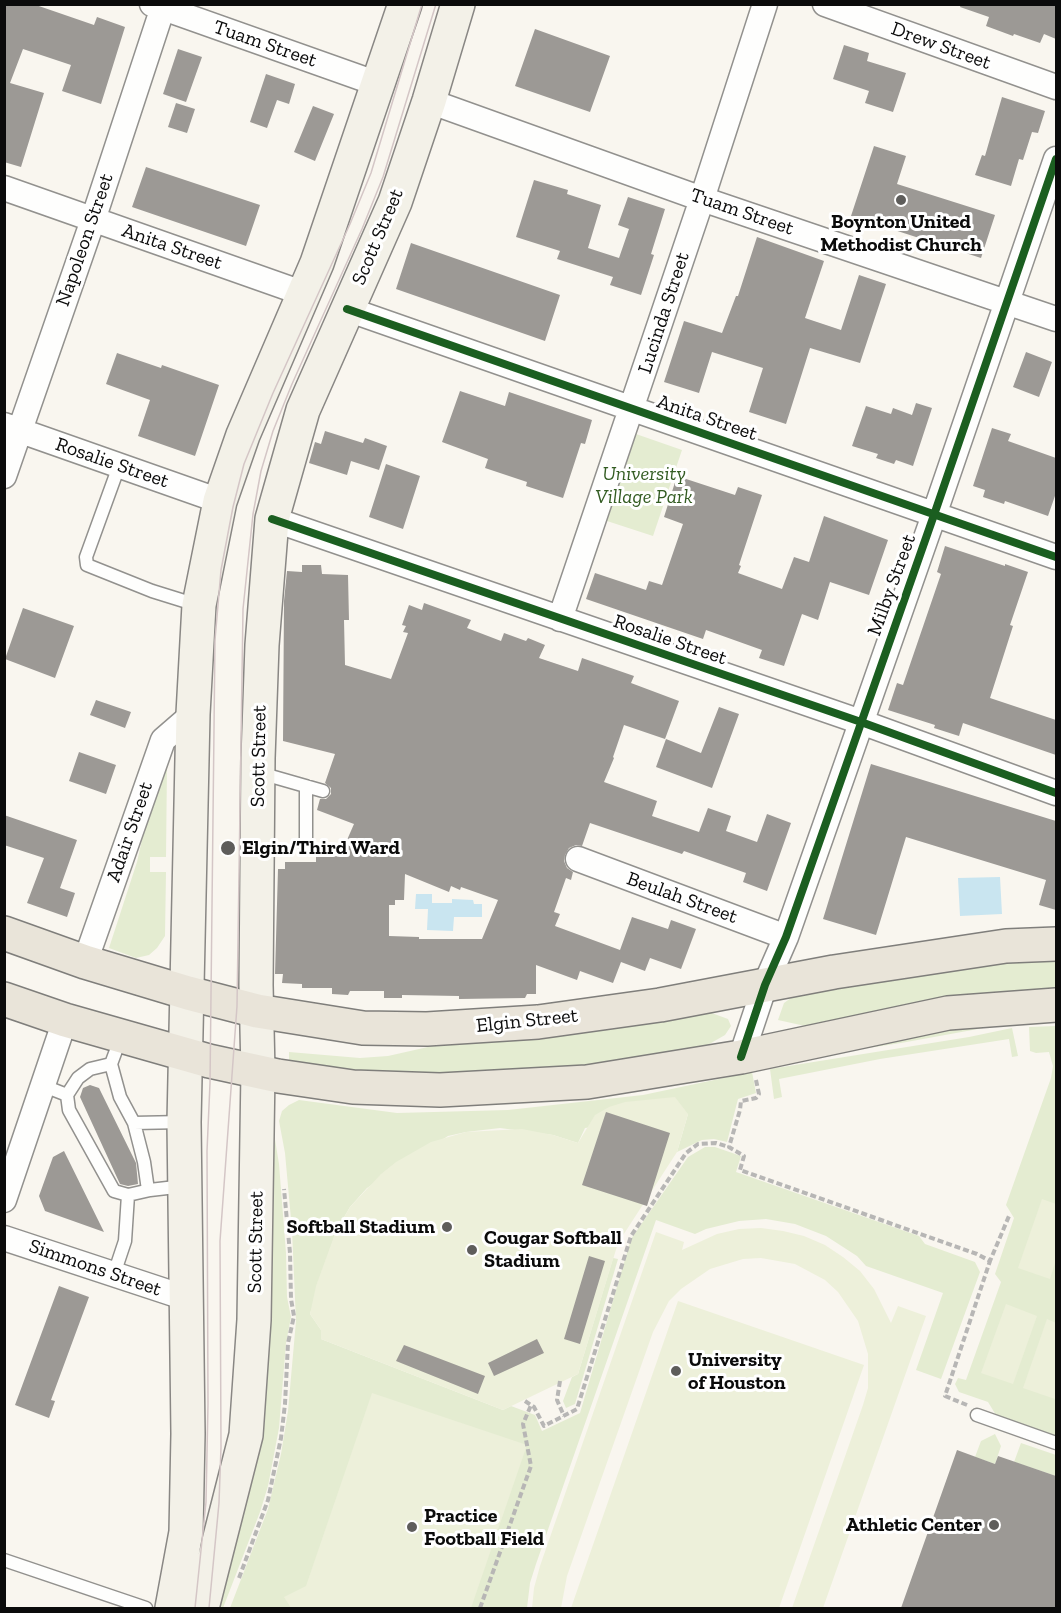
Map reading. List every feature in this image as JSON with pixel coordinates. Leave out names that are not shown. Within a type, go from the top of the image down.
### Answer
[{"type":"main road","points":[[172,1608],[186,1532],[188,1434],[184,1122],[193,714],[199,605],[220,501],[243,435],[317,263],[405,4]]},
{"type":"main road","name":"Scott Street","points":[[202,1608],[246,1435],[254,1320],[258,1072],[258,773],[262,645],[272,519],[303,410],[395,202],[458,4]]},
{"type":"main road","name":"Elgin Street","points":[[4,933],[85,962],[257,1011],[363,1028],[427,1029],[538,1022],[660,1005],[834,972],[1006,946],[1056,944]]},
{"type":"main road","points":[[4,999],[65,1020],[116,1050],[186,1054],[258,1072],[353,1087],[440,1090],[587,1082],[748,1064],[948,1013],[1056,1005]]},
{"type":"street","name":"Lucinda Street","points":[[560,620],[765,4]]},
{"type":"street","name":"Drew Street","points":[[825,4],[1056,87]]},
{"type":"street","name":"Tuam Street","points":[[160,6],[378,84]]},
{"type":"street","name":"Napoleon Street","points":[[4,476],[12,428],[93,220],[160,6]]},
{"type":"street","name":"Tuam Street","points":[[429,101],[702,199],[1056,319]]},
{"type":"street","name":"Milby Street","points":[[748,1064],[765,985],[786,937],[1056,159]]},
{"type":"street","name":"Anita Street","points":[[4,188],[305,294]]},
{"type":"street","name":"Anita Street","points":[[347,309],[1056,557]]},
{"type":"street","name":"Rosalie Street","points":[[12,428],[220,501]]},
{"type":"street","name":"Rosalie Street","points":[[272,519],[1056,793]]},
{"type":"street","name":"Adair Street","points":[[85,962],[163,740],[193,714]]},
{"type":"street","name":"Beulah Street","points":[[578,859],[786,937]]},
{"type":"street","points":[[4,1200],[65,1020]]},
{"type":"street","name":"Simmons Street","points":[[4,1238],[186,1298]]},
{"type":"lane","points":[[119,466],[86,557],[87,566],[199,605]]},
{"type":"lane","points":[[258,773],[323,791]]},
{"type":"lane","points":[[306,786],[306,849]]},
{"type":"lane","points":[[116,1050],[78,1078],[67,1095],[69,1110],[114,1191],[128,1195],[148,1190],[185,1186]]},
{"type":"lane","points":[[116,1050],[120,1097],[134,1124],[144,1162],[148,1190]]},
{"type":"lane","points":[[44,1086],[67,1095]]},
{"type":"lane","points":[[134,1124],[184,1122]]},
{"type":"lane","points":[[114,1274],[126,1241],[128,1195]]},
{"type":"lane","points":[[982,1417],[1056,1443]]},
{"type":"lane","points":[[4,1560],[146,1608]]},
{"type":"path","points":[[729,1147],[741,1101],[756,1098],[759,1094],[748,1064]]},
{"type":"path","points":[[525,1401],[534,1407],[544,1426],[577,1409],[630,1236],[686,1153],[698,1144],[716,1143],[729,1147],[744,1155],[740,1170],[977,1254],[990,1261]]},
{"type":"path","points":[[235,1587],[268,1500],[285,1404],[288,1343],[294,1316],[284,1181]]},
{"type":"path","points":[[982,1417],[982,1411],[945,1396],[990,1261],[1009,1216]]},
{"type":"path","points":[[560,1381],[557,1400],[564,1416]]},
{"type":"path","points":[[480,1608],[531,1466],[524,1424],[531,1405]]},
{"type":"green space","name":"University Village Park","points":[[636,434],[682,450],[653,536],[607,521]]},
{"type":"green space","points":[[167,765],[166,857],[150,857],[150,872],[166,872],[165,936],[149,955],[136,958],[109,948],[137,862],[148,813]]},
{"type":"green space","points":[[1056,954],[1056,991],[805,1026],[778,1020],[784,1003],[802,990]]},
{"type":"green space","points":[[709,1012],[728,1019],[731,1026],[725,1035],[704,1047],[596,1067],[404,1077],[289,1064],[289,1052],[360,1058],[388,1056],[459,1040]]},
{"type":"green space","points":[[1011,1023],[901,1043],[829,1054],[951,1025]]},
{"type":"green space","points":[[1056,1026],[1056,1439],[999,1420],[988,1402],[959,1392],[955,1384],[958,1378],[966,1380],[1001,1282],[995,1274],[1014,1218],[1006,1205],[1051,1078],[1053,1066],[1049,1052],[1030,1051],[1029,1027]]},
{"type":"green space","points":[[1012,1028],[1018,1056],[1012,1057],[1009,1039],[880,1059],[779,1079],[782,1097],[774,1099],[770,1069]]},
{"type":"green space","points":[[752,1072],[756,1093],[738,1099],[727,1142],[714,1139],[702,1140],[677,1152],[688,1114],[585,1128],[578,1143],[553,1135],[500,1128],[448,1136],[367,1188],[350,1207],[336,1231],[310,1314],[321,1330],[321,1339],[503,1410],[511,1406],[535,1415],[542,1431],[580,1413],[631,1239],[688,1157],[705,1147],[715,1147],[741,1156],[736,1172],[919,1236],[925,1244],[975,1262],[980,1272],[941,1379],[916,1370],[943,1293],[866,1266],[857,1256],[826,1236],[795,1224],[766,1219],[739,1221],[695,1234],[656,1220],[536,1564],[530,1583],[527,1608],[230,1608],[268,1509],[288,1411],[296,1321],[292,1230],[285,1153],[279,1121],[282,1111],[299,1100],[397,1113],[508,1110],[643,1095]]},
{"type":"green space","name":"Cougar Softball Stadium","points":[[675,1097],[688,1114],[677,1152],[618,1243],[578,1374],[503,1410],[321,1339],[321,1330],[310,1314],[316,1286],[336,1231],[350,1207],[381,1174],[396,1162],[431,1142],[466,1132],[522,1129],[578,1143],[595,1115],[609,1107],[625,1102]]},
{"type":"green space","points":[[272,1121],[279,1164],[287,1297],[291,1317],[286,1343],[279,1428],[268,1486],[260,1512],[223,1608],[215,1608]]},
{"type":"green space","points":[[1042,1199],[1056,1204],[1056,1260],[1050,1279],[1018,1268]]},
{"type":"green space","points":[[761,1228],[804,1236],[825,1245],[843,1257],[860,1271],[874,1289],[891,1323],[898,1306],[926,1316],[823,1608],[792,1608],[863,1405],[868,1388],[868,1354],[858,1321],[838,1292],[825,1280],[795,1264],[761,1258],[743,1259],[710,1269],[681,1289],[669,1301],[653,1332],[567,1576],[561,1608],[532,1608],[540,1566],[656,1232],[684,1242],[682,1250],[717,1234],[739,1229]]},
{"type":"green space","points":[[613,1258],[618,1259],[575,1404],[566,1408],[563,1401],[572,1377],[578,1374]]},
{"type":"green space","points":[[678,1301],[864,1365],[779,1608],[571,1608]]},
{"type":"green space","points":[[1006,1304],[1037,1316],[1013,1384],[981,1373]]},
{"type":"green space","points":[[1047,1319],[1056,1323],[1055,1399],[1023,1388]]},
{"type":"green space","name":"Practice Football Field","points":[[372,1393],[527,1445],[471,1608],[291,1608],[284,1597],[306,1586]]},
{"type":"green space","points":[[995,1434],[1001,1446],[995,1464],[975,1457],[981,1441]]},
{"type":"green space","points":[[1021,1443],[1056,1455],[1056,1476],[1014,1462]]},
{"type":"water","points":[[1000,877],[1002,914],[960,916],[958,878]]},
{"type":"water","points":[[416,894],[432,894],[432,903],[452,903],[452,899],[473,900],[474,904],[482,904],[482,917],[454,917],[453,931],[427,930],[428,909],[415,909]]},
{"type":"building","points":[[4,4],[33,4],[94,25],[97,17],[125,27],[101,104],[62,91],[71,65],[23,49],[10,83],[44,93],[21,167],[4,162]]},
{"type":"building","points":[[961,4],[1056,4],[1056,39],[1044,34],[1040,43],[1014,34],[1013,36],[986,26],[989,17],[960,7]]},
{"type":"building","points":[[535,29],[610,56],[590,112],[515,86]]},
{"type":"building","points":[[844,45],[869,53],[867,61],[906,73],[893,112],[865,103],[869,91],[833,79]]},
{"type":"building","points":[[178,49],[202,57],[186,102],[163,94]]},
{"type":"building","points":[[266,74],[295,84],[289,104],[277,100],[267,128],[250,122]]},
{"type":"building","points":[[1002,97],[1045,111],[1038,133],[1032,132],[1023,160],[1019,159],[1011,186],[975,175],[982,155],[985,156]]},
{"type":"building","points":[[176,103],[195,109],[187,133],[168,127]]},
{"type":"building","points":[[313,106],[334,114],[315,161],[294,152]]},
{"type":"building","name":"Boynton United Methodist Church","points":[[874,146],[906,156],[897,184],[995,215],[981,258],[851,216]]},
{"type":"building","points":[[146,167],[260,205],[246,246],[132,207]]},
{"type":"building","points":[[534,180],[568,190],[567,194],[601,205],[588,248],[619,258],[629,229],[618,225],[628,197],[665,209],[641,295],[610,285],[613,277],[557,259],[560,251],[516,237]]},
{"type":"building","points":[[757,237],[824,261],[805,318],[841,330],[859,275],[886,284],[860,363],[810,348],[786,424],[749,412],[763,368],[712,352],[699,393],[664,382],[684,321],[722,333],[736,296],[738,296]]},
{"type":"building","points":[[411,243],[560,295],[545,341],[396,289]]},
{"type":"building","points":[[1026,352],[1052,362],[1039,397],[1013,387]]},
{"type":"building","points":[[117,353],[161,368],[162,365],[219,385],[195,456],[138,436],[150,400],[106,384]]},
{"type":"building","points":[[460,391],[505,406],[509,392],[592,420],[585,444],[581,443],[563,498],[526,486],[527,482],[485,468],[488,459],[442,442]]},
{"type":"building","points":[[916,403],[932,408],[913,466],[896,460],[894,464],[876,458],[878,454],[852,446],[866,406],[891,414],[893,408],[912,415]]},
{"type":"building","points":[[992,428],[1011,434],[1008,441],[1056,458],[1056,493],[1048,516],[1005,501],[1004,504],[983,497],[985,490],[973,486]]},
{"type":"building","points":[[325,431],[363,443],[365,438],[387,446],[379,470],[351,461],[347,475],[309,463],[315,442],[321,444]]},
{"type":"building","points":[[386,464],[420,476],[403,529],[369,517]]},
{"type":"building","points":[[677,476],[735,495],[738,487],[762,495],[738,573],[782,589],[794,557],[809,562],[824,516],[888,540],[869,595],[830,582],[818,620],[802,614],[784,666],[759,658],[762,650],[706,630],[703,639],[586,599],[595,573],[646,590],[649,581],[662,585],[683,524],[664,517]]},
{"type":"building","points":[[945,546],[1028,572],[1010,625],[1013,626],[990,698],[1056,720],[1056,755],[963,723],[959,736],[934,728],[935,725],[888,710],[897,683],[903,685],[941,574],[937,572]]},
{"type":"building","points":[[302,565],[321,565],[322,574],[348,575],[349,620],[344,620],[345,665],[391,679],[408,633],[403,632],[406,626],[402,625],[409,605],[422,610],[424,603],[471,620],[467,628],[501,641],[504,633],[526,641],[528,638],[545,645],[539,658],[578,671],[582,658],[634,676],[631,683],[679,701],[665,739],[624,725],[604,782],[657,801],[652,816],[699,832],[708,808],[731,816],[726,831],[757,842],[767,814],[791,823],[767,891],[743,882],[746,873],[684,851],[682,854],[590,823],[582,846],[576,845],[569,848],[565,855],[564,861],[567,868],[573,872],[571,880],[566,878],[554,912],[560,914],[555,926],[620,950],[632,917],[668,929],[671,920],[696,929],[681,969],[650,958],[645,971],[621,962],[613,983],[580,971],[577,980],[536,965],[536,994],[527,994],[525,998],[459,999],[459,996],[402,995],[402,998],[384,998],[384,991],[350,991],[348,995],[332,994],[332,988],[302,988],[302,984],[282,983],[283,974],[275,974],[278,869],[285,869],[285,862],[316,862],[316,857],[340,856],[354,824],[317,810],[320,799],[326,799],[331,794],[331,788],[325,783],[335,754],[283,741],[284,601],[287,571],[302,572]],"holes":[[[405,874],[449,892],[451,886],[460,890],[461,887],[498,900],[482,939],[419,939],[419,937],[389,936],[389,905],[395,905],[395,900],[404,900]]]},
{"type":"building","points":[[23,608],[74,626],[55,678],[5,659]]},
{"type":"building","points":[[96,700],[131,712],[125,728],[90,715]]},
{"type":"building","points":[[719,707],[739,714],[712,788],[656,767],[666,739],[701,753]]},
{"type":"building","points":[[79,752],[116,765],[106,794],[69,781]]},
{"type":"building","points":[[871,764],[1056,821],[1056,910],[1039,905],[1046,880],[906,837],[876,935],[823,919]]},
{"type":"building","points":[[4,815],[77,840],[60,888],[75,893],[67,917],[27,903],[44,858],[4,845]]},
{"type":"building","points":[[90,1085],[99,1088],[136,1163],[138,1184],[128,1186],[120,1184],[80,1097],[83,1088]]},
{"type":"building","points":[[606,1112],[670,1133],[647,1206],[582,1185]]},
{"type":"building","points":[[64,1151],[104,1232],[45,1211],[39,1196],[53,1157]]},
{"type":"building","points":[[589,1256],[605,1261],[580,1344],[564,1339]]},
{"type":"building","points":[[59,1286],[89,1297],[51,1400],[55,1401],[49,1418],[15,1405]]},
{"type":"building","points":[[537,1339],[544,1353],[494,1376],[488,1363]]},
{"type":"building","points":[[404,1345],[485,1376],[478,1394],[396,1361]]},
{"type":"building","name":"Athletic Center","points":[[957,1450],[995,1464],[998,1456],[1056,1476],[1056,1608],[901,1608]]},
{"type":"tram line","points":[[195,1608],[206,1502],[207,1151],[210,1083],[215,640],[221,570],[244,464],[273,393],[371,173],[422,4]]},
{"type":"tram line","points":[[209,1608],[219,1503],[221,1447],[220,1241],[237,1006],[243,609],[253,514],[261,471],[273,431],[383,177],[436,4]]},
{"type":"cycle path","points":[[741,1057],[765,985],[786,937],[1056,159]]},
{"type":"cycle path","points":[[347,309],[1056,557]]},
{"type":"cycle path","points":[[272,519],[861,722],[1056,793]]},
{"type":"place","name":"Boynton United Methodist Church","points":[[901,200]]},
{"type":"place","name":"Elgin/Third Ward","points":[[228,848]]},
{"type":"place","name":"Softball Stadium","points":[[447,1227]]},
{"type":"place","name":"Cougar Softball Stadium","points":[[472,1250]]},
{"type":"place","name":"University of Houston","points":[[676,1371]]},
{"type":"place","name":"Athletic Center","points":[[994,1525]]},
{"type":"place","name":"Practice Football Field","points":[[412,1527]]}]
